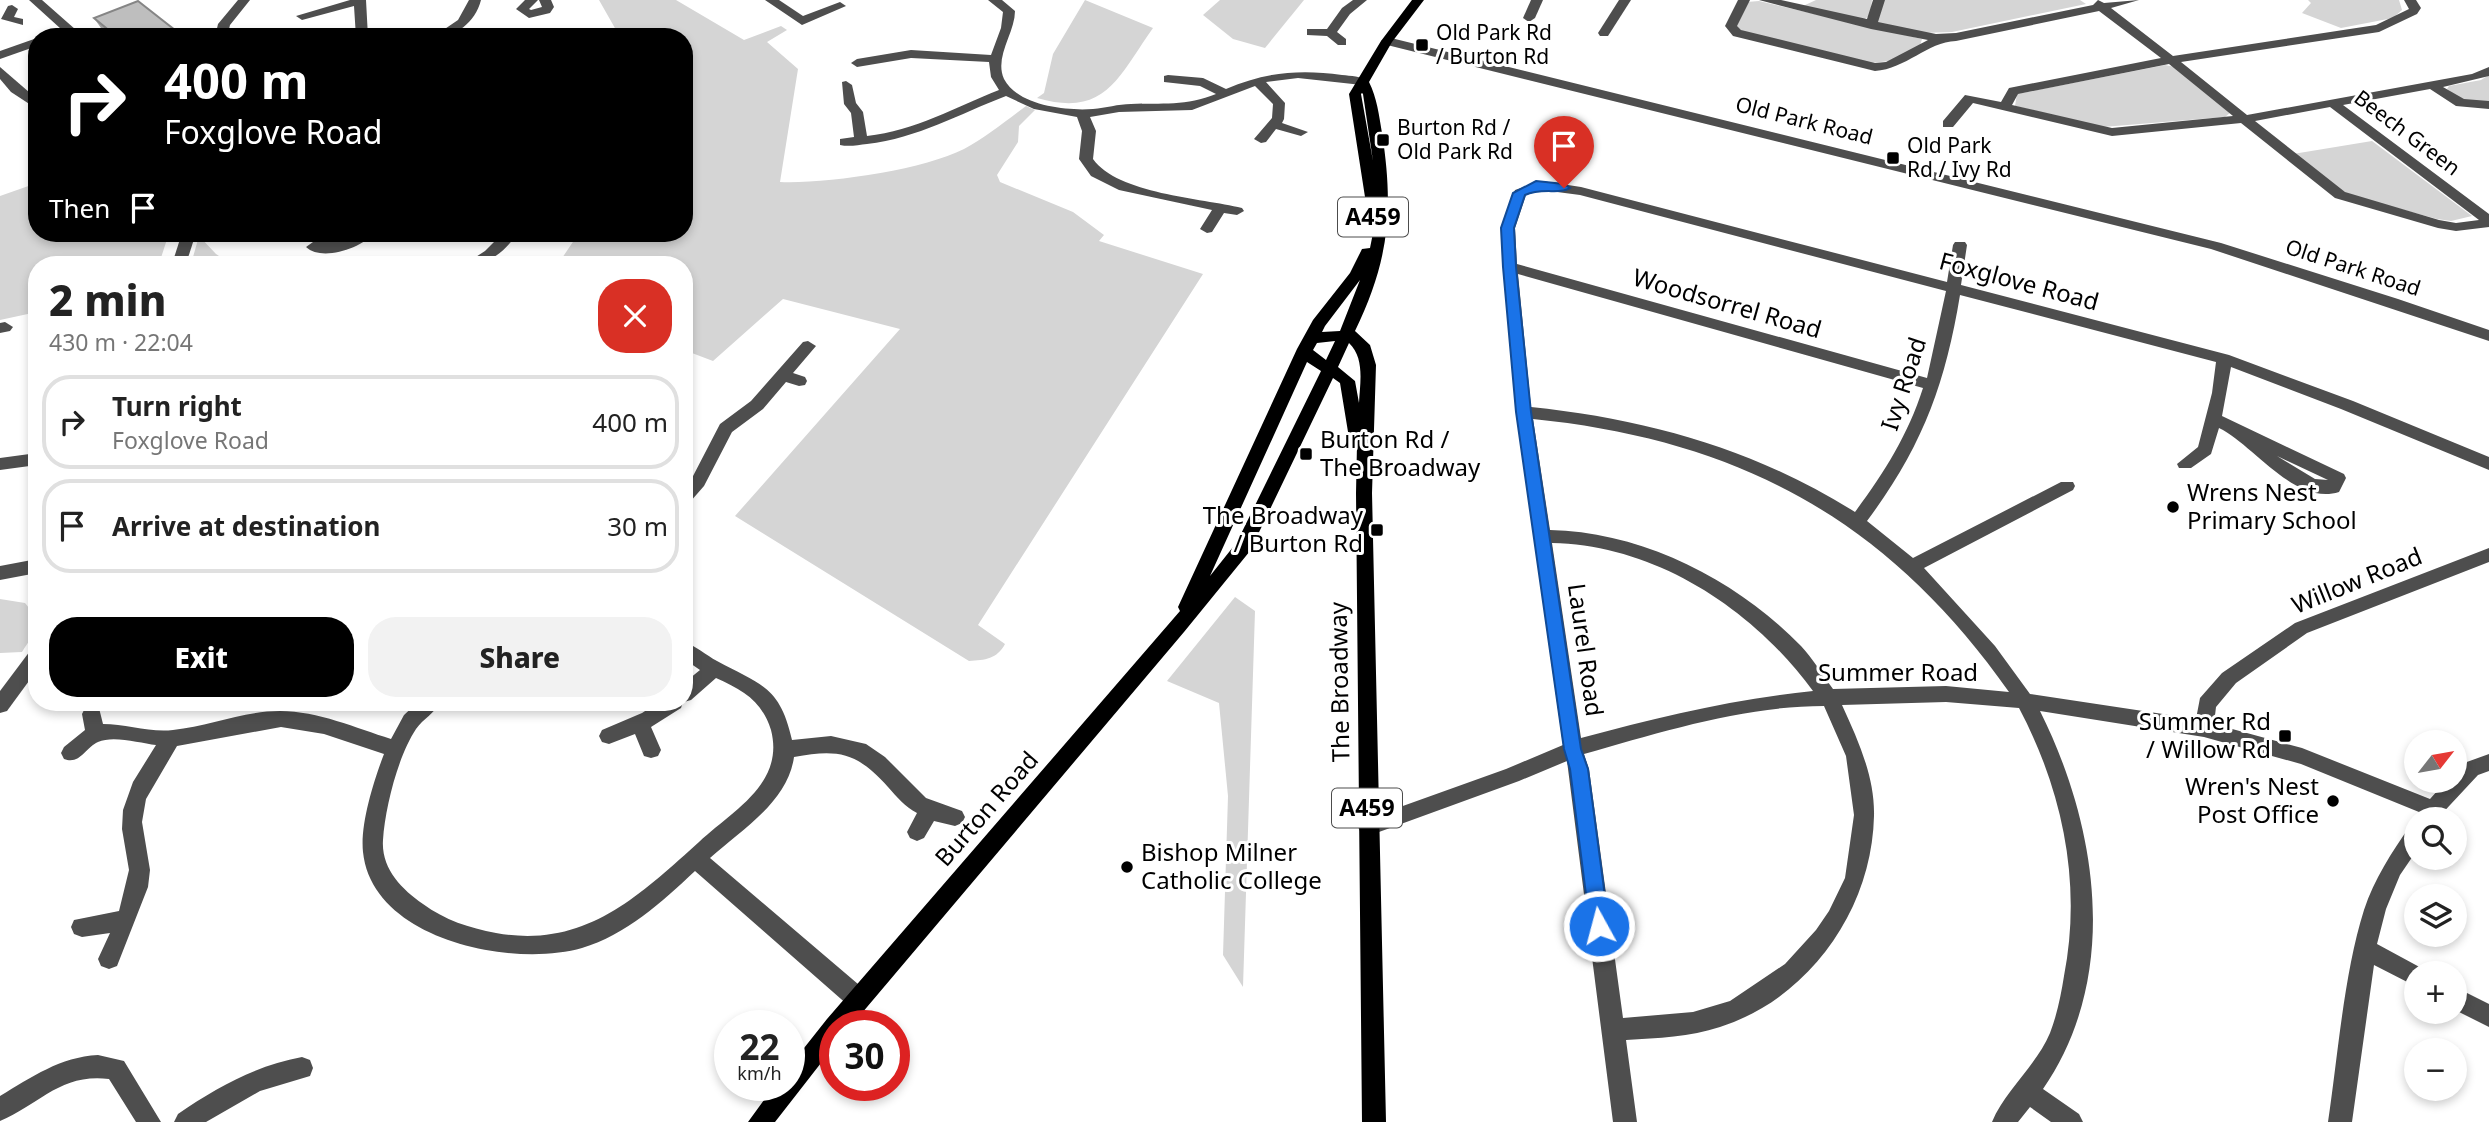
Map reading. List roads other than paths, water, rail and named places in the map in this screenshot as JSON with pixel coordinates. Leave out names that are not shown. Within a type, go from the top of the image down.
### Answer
[{"type":"main road","name":"A459","points":[[1309,344],[1318,324],[1356,274],[1365,257],[1371,235],[1371,191],[1355,94],[1387,41],[1418,0]]},
{"type":"main road","name":"A459","points":[[1346,334],[1375,258],[1382,223],[1381,171],[1368,94],[1362,81]]},
{"type":"main road","points":[[1309,344],[1346,334]]},
{"type":"main road","name":"Burton Road","points":[[848,1010],[1178,627],[1244,546],[1346,334]]},
{"type":"main road","name":"The Broadway","points":[[1346,334],[1359,341],[1365,349],[1368,365],[1364,493],[1374,1122]]},
{"type":"main road","name":"Burton Road","points":[[1178,627],[1256,450],[1309,344]]},
{"type":"main road","name":"The Broadway","points":[[1309,344],[1310,358],[1347,381],[1364,493]]},
{"type":"main road","points":[[1256,450],[1278,451],[1299,411],[1315,397]]},
{"type":"main road","name":"Burton Road","points":[[760,1122],[819,1046]]},
{"type":"street","points":[[34,0],[68,28]]},
{"type":"street","points":[[223,28],[244,0]]},
{"type":"street","points":[[453,28],[474,9],[475,0]]},
{"type":"street","points":[[532,0],[522,9],[529,15],[546,10],[548,7],[545,0]]},
{"type":"street","points":[[771,0],[802,21]]},
{"type":"street","points":[[994,0],[1009,11],[1010,19],[996,59],[998,79],[1008,91],[1028,103],[1049,110],[1082,113],[1124,107],[1194,106],[1257,81],[1279,76],[1302,75],[1362,81]]},
{"type":"street","points":[[1330,33],[1346,11],[1361,0]]},
{"type":"street","points":[[1529,18],[1537,0]]},
{"type":"street","points":[[1604,33],[1625,0]]},
{"type":"street","points":[[1744,0],[1731,26],[1737,33],[1875,67],[1889,66],[1936,38]]},
{"type":"street","points":[[1765,0],[1936,38],[1956,37],[2097,4],[2133,0]]},
{"type":"street","points":[[1871,25],[1879,0]]},
{"type":"street","points":[[2005,107],[2013,91],[2017,90],[2171,60],[2379,28],[2413,11],[2415,8],[2410,0]]},
{"type":"street","points":[[303,17],[360,1],[362,28]]},
{"type":"street","points":[[2097,4],[2244,119]]},
{"type":"street","points":[[789,27],[840,6]]},
{"type":"street","points":[[1311,33],[1330,33],[1342,42]]},
{"type":"street","name":"Old Park Road","points":[[1387,41],[2216,246],[2393,302],[2489,336]]},
{"type":"street","points":[[0,55],[28,45]]},
{"type":"street","points":[[857,63],[875,53],[996,59]]},
{"type":"street","points":[[0,71],[15,89],[28,98]]},
{"type":"street","name":"Beech Green","points":[[2244,119],[2475,78],[2489,71]]},
{"type":"street","points":[[1168,79],[1188,75],[1226,94]]},
{"type":"street","points":[[1257,81],[1279,103],[1274,125],[1261,139]]},
{"type":"street","points":[[2432,85],[2461,103],[2489,105]]},
{"type":"street","points":[[833,100],[847,91],[857,112],[861,140]]},
{"type":"street","points":[[845,142],[894,137],[929,126],[960,109],[1008,91]]},
{"type":"street","points":[[1948,124],[1970,98],[2112,132],[2244,119]]},
{"type":"street","name":"Beech Green","points":[[2334,104],[2489,222]]},
{"type":"street","points":[[1082,113],[1089,131],[1086,159],[1096,173],[1124,187],[1237,211]]},
{"type":"street","name":"Beech Green","points":[[2244,119],[2340,195],[2438,224],[2456,227],[2489,222]]},
{"type":"street","points":[[1274,125],[1301,132]]},
{"type":"street","name":"Foxglove Road","points":[[1526,189],[1546,184],[1581,191],[2224,359],[2335,400],[2489,464]]},
{"type":"street","name":"Laurel Road","points":[[1526,189],[1520,193],[1508,228],[1524,412],[1573,749],[1579,769],[1625,1122]]},
{"type":"street","points":[[1208,229],[1221,207]]},
{"type":"street","points":[[313,247],[346,247],[354,242]]},
{"type":"street","points":[[486,256],[502,242]]},
{"type":"street","name":"Ivy Road","points":[[1857,522],[1883,488],[1907,449],[1933,385],[1960,245]]},
{"type":"street","points":[[346,247],[352,256]]},
{"type":"street","name":"Woodsorrel Road","points":[[1510,267],[1933,385]]},
{"type":"street","points":[[693,487],[726,428],[757,405],[808,346]]},
{"type":"street","points":[[2185,464],[2206,450],[2224,359]]},
{"type":"street","points":[[782,375],[799,381]]},
{"type":"street","points":[[1524,412],[1588,417],[1670,435],[1720,451],[1807,492],[1857,522],[1911,567],[1941,596],[1993,656],[2024,701],[2061,788],[2077,840],[2083,904],[2075,972],[2062,1030],[2037,1079],[2004,1122]]},
{"type":"street","points":[[2213,419],[2338,478],[2333,488],[2327,490],[2314,486],[2294,475],[2232,428]]},
{"type":"street","points":[[8,468],[28,462]]},
{"type":"street","points":[[1911,567],[2067,486]]},
{"type":"street","points":[[1543,536],[1580,538],[1640,552],[1694,576],[1726,594],[1765,623],[1811,669],[1829,697],[1851,741],[1864,794],[1866,820],[1861,859],[1851,891],[1824,939],[1793,969],[1737,1010],[1691,1024],[1613,1030]]},
{"type":"street","name":"Willow Road","points":[[2204,729],[2207,704],[2229,678],[2301,628],[2489,555]]},
{"type":"street","points":[[0,573],[28,568]]},
{"type":"street","points":[[422,711],[409,723],[396,749],[371,844],[374,866],[380,877],[413,911],[469,939],[513,945],[558,943],[606,928],[641,904],[765,794],[777,778],[784,750],[768,703],[758,690],[742,680],[714,669],[693,655]]},
{"type":"street","points":[[0,705],[28,668]]},
{"type":"street","points":[[693,686],[714,669]]},
{"type":"street","name":"Summer Road","points":[[1368,827],[1512,775],[1573,749],[1685,719],[1754,705],[1829,697],[1946,694],[2024,701],[2204,729],[2302,756],[2374,783],[2417,807]]},
{"type":"street","points":[[609,736],[640,723],[659,711]]},
{"type":"street","points":[[71,753],[94,724],[121,732],[171,739],[236,725],[281,719],[324,726],[396,749]]},
{"type":"street","points":[[640,723],[651,750]]},
{"type":"street","points":[[109,959],[126,920],[139,876],[132,823],[137,797],[147,774],[171,739]]},
{"type":"street","points":[[784,750],[818,744],[859,749],[929,810],[955,817]]},
{"type":"street","points":[[2436,807],[2471,769],[2489,762]]},
{"type":"street","points":[[916,832],[929,810]]},
{"type":"street","points":[[2340,1122],[2365,949],[2375,909],[2392,869],[2404,851]]},
{"type":"street","points":[[695,858],[858,998]]},
{"type":"street","points":[[82,927],[126,920]]},
{"type":"street","points":[[2365,949],[2404,970]]},
{"type":"street","points":[[2467,1004],[2489,1016]]},
{"type":"street","points":[[0,1109],[53,1077],[77,1066],[95,1065],[116,1069],[149,1122]]},
{"type":"street","points":[[186,1122],[231,1092],[252,1082],[272,1073],[302,1068]]},
{"type":"street","points":[[2027,1092],[2071,1122]]},
{"type":"place","name":"Old Park Rd / Burton Rd","points":[[1422,45]]},
{"type":"place","name":"Burton Rd / Old Park Rd","points":[[1383,140]]},
{"type":"place","name":"Old Park Rd / Ivy Rd","points":[[1893,158]]},
{"type":"place","name":"Burton Rd / The Broadway","points":[[1306,454]]},
{"type":"place","name":"Wrens Nest Primary School","points":[[2173,507]]},
{"type":"place","name":"The Broadway / Burton Rd","points":[[1377,530]]},
{"type":"place","name":"Summer Rd / Willow Rd","points":[[2285,736]]},
{"type":"place","name":"Wren's Nest Post Office","points":[[2333,801]]},
{"type":"place","name":"Bishop Milner Catholic College","points":[[1127,867]]}]
